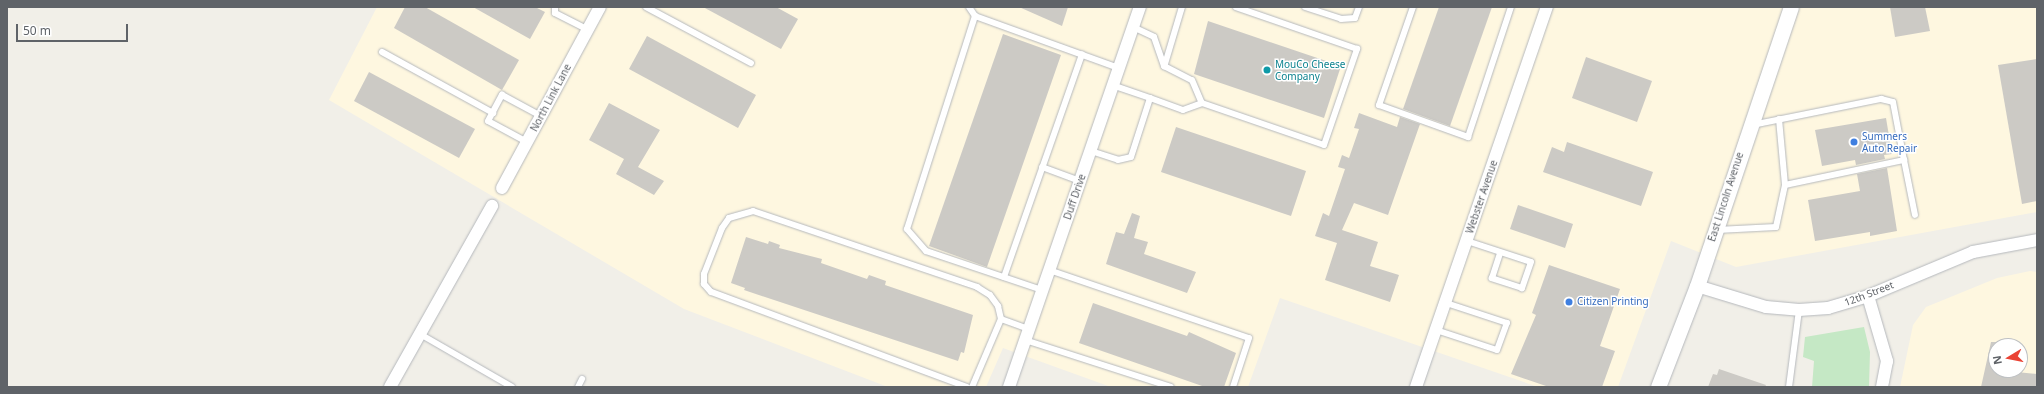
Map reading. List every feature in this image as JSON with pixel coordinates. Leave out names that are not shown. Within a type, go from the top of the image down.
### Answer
[{"type":"street","name":"North Link Lane","points":[[502,188],[600,7]]},
{"type":"street","name":"Duff Drive","points":[[1009,387],[1140,7]]},
{"type":"street","name":"Webster Avenue","points":[[1416,387],[1547,7]]},
{"type":"street","name":"East Lincoln Avenue","points":[[1658,387],[1697,286],[1749,126],[1791,7]]},
{"type":"street","points":[[390,387],[492,206]]},
{"type":"street","name":"12th Street","points":[[1697,286],[1766,307],[1799,310],[1828,308],[1868,296],[1973,252],[2037,240]]},
{"type":"street","points":[[1868,296],[1887,361],[1882,387]]},
{"type":"lane","points":[[555,7],[555,14],[588,30]]},
{"type":"lane","points":[[646,7],[751,63]]},
{"type":"lane","points":[[969,7],[975,16],[1119,68]]},
{"type":"lane","points":[[1164,66],[1182,7]]},
{"type":"lane","points":[[1113,85],[1183,110],[1202,103],[1324,145],[1358,49],[1236,7]]},
{"type":"lane","points":[[1305,7],[1341,19],[1355,18],[1359,7]]},
{"type":"lane","points":[[1413,7],[1379,105],[1468,137],[1511,7]]},
{"type":"lane","points":[[975,16],[907,229],[926,251],[1042,290]]},
{"type":"lane","points":[[1133,27],[1154,37],[1164,66],[1192,80],[1202,103]]},
{"type":"lane","points":[[382,52],[493,113]]},
{"type":"lane","points":[[1004,277],[1082,54]]},
{"type":"lane","points":[[527,142],[488,121],[502,95],[541,116]]},
{"type":"lane","points":[[1090,151],[1118,160],[1131,157],[1150,98]]},
{"type":"lane","points":[[1749,126],[1881,98],[1893,102],[1915,215]]},
{"type":"lane","points":[[1715,230],[1776,227],[1785,185],[1779,119]]},
{"type":"lane","points":[[1785,185],[1904,160]]},
{"type":"lane","points":[[1042,167],[1080,181]]},
{"type":"lane","points":[[967,387],[711,292],[704,284],[704,274],[722,228],[729,218],[753,211],[977,287],[990,295],[998,306],[1001,319],[974,387]]},
{"type":"lane","points":[[1467,241],[1531,262],[1522,288],[1492,278],[1500,253]]},
{"type":"lane","points":[[1049,270],[1249,338],[1232,387]]},
{"type":"lane","points":[[1436,330],[1497,350],[1507,323],[1446,303]]},
{"type":"lane","points":[[1789,387],[1799,310]]},
{"type":"lane","points":[[1001,319],[1027,334],[1171,387]]},
{"type":"lane","points":[[420,334],[512,387]]},
{"type":"lane","points":[[578,387],[582,379]]},
{"type":"shaded area","points":[[377,7],[2037,7],[2037,212],[1736,267],[1671,241],[1618,387],[1538,387],[1280,298],[1248,387],[1111,387],[1003,348],[986,387],[888,387],[684,309],[329,100]]},
{"type":"shaded area","points":[[2030,271],[2037,272],[2037,387],[1900,387],[1913,325],[1926,307],[1997,278]]},
{"type":"green space","points":[[1864,327],[1870,352],[1869,387],[1812,387],[1814,361],[1803,357],[1805,337]]},
{"type":"building","points":[[405,7],[425,7],[519,60],[502,90],[394,28]]},
{"type":"building","points":[[473,7],[535,7],[545,12],[530,39]]},
{"type":"building","points":[[703,7],[776,7],[798,19],[781,49]]},
{"type":"building","points":[[1019,7],[1068,7],[1062,26]]},
{"type":"building","points":[[1439,7],[1492,7],[1450,126],[1403,109]]},
{"type":"building","points":[[1890,7],[1925,7],[1930,31],[1895,37]]},
{"type":"building","name":"MouCo Cheese Company","points":[[1208,21],[1341,66],[1324,118],[1194,74]]},
{"type":"building","points":[[1003,34],[1061,55],[987,267],[929,246]]},
{"type":"building","points":[[647,36],[756,95],[738,128],[629,69]]},
{"type":"building","points":[[1586,57],[1652,81],[1637,122],[1572,98]]},
{"type":"building","points":[[2037,59],[2037,201],[2022,204],[1998,65]]},
{"type":"building","points":[[369,72],[475,129],[459,158],[354,101]]},
{"type":"building","points":[[609,103],[660,130],[638,167],[664,181],[654,195],[616,174],[624,159],[589,140]]},
{"type":"building","points":[[1359,113],[1397,127],[1400,117],[1420,124],[1388,215],[1354,203],[1342,230],[1378,242],[1370,266],[1399,275],[1390,302],[1325,280],[1337,243],[1315,236],[1323,213],[1329,216],[1345,169],[1338,167],[1342,155],[1349,158],[1359,129],[1354,128]]},
{"type":"building","name":"Summers Auto Repair","points":[[1886,118],[1892,154],[1884,155],[1885,159],[1856,165],[1855,160],[1822,166],[1815,130]]},
{"type":"building","points":[[1176,127],[1306,171],[1291,216],[1161,172]]},
{"type":"building","points":[[1567,142],[1653,172],[1641,206],[1543,172],[1552,147],[1564,152]]},
{"type":"building","points":[[1887,168],[1897,231],[1870,236],[1870,232],[1815,241],[1808,200],[1860,191],[1857,174]]},
{"type":"building","points":[[1518,205],[1573,224],[1565,248],[1510,229]]},
{"type":"building","points":[[1132,213],[1140,216],[1134,238],[1148,242],[1144,254],[1196,272],[1187,293],[1106,264],[1116,232],[1124,234]]},
{"type":"building","points":[[746,237],[768,244],[769,241],[780,245],[779,248],[822,259],[821,263],[867,279],[869,275],[886,281],[885,285],[973,315],[964,353],[961,352],[958,361],[744,290],[745,288],[731,283]]},
{"type":"building","points":[[1549,265],[1620,289],[1600,346],[1615,351],[1602,387],[1549,387],[1511,374],[1536,315],[1532,313]]},
{"type":"building","points":[[1093,303],[1187,336],[1189,332],[1236,353],[1224,387],[1205,387],[1079,343]]},
{"type":"building","points":[[1988,356],[1988,378],[2028,378],[2028,373],[2037,374],[2037,387],[1981,387]]},
{"type":"building","points":[[1719,369],[1766,385],[1765,387],[1708,387],[1713,374],[1717,375]]},
{"type":"place","name":"MouCo Cheese Company","points":[[1267,70]]},
{"type":"place","name":"Summers Auto Repair","points":[[1854,142]]},
{"type":"place","name":"Citizen Printing","points":[[1569,302]]}]
